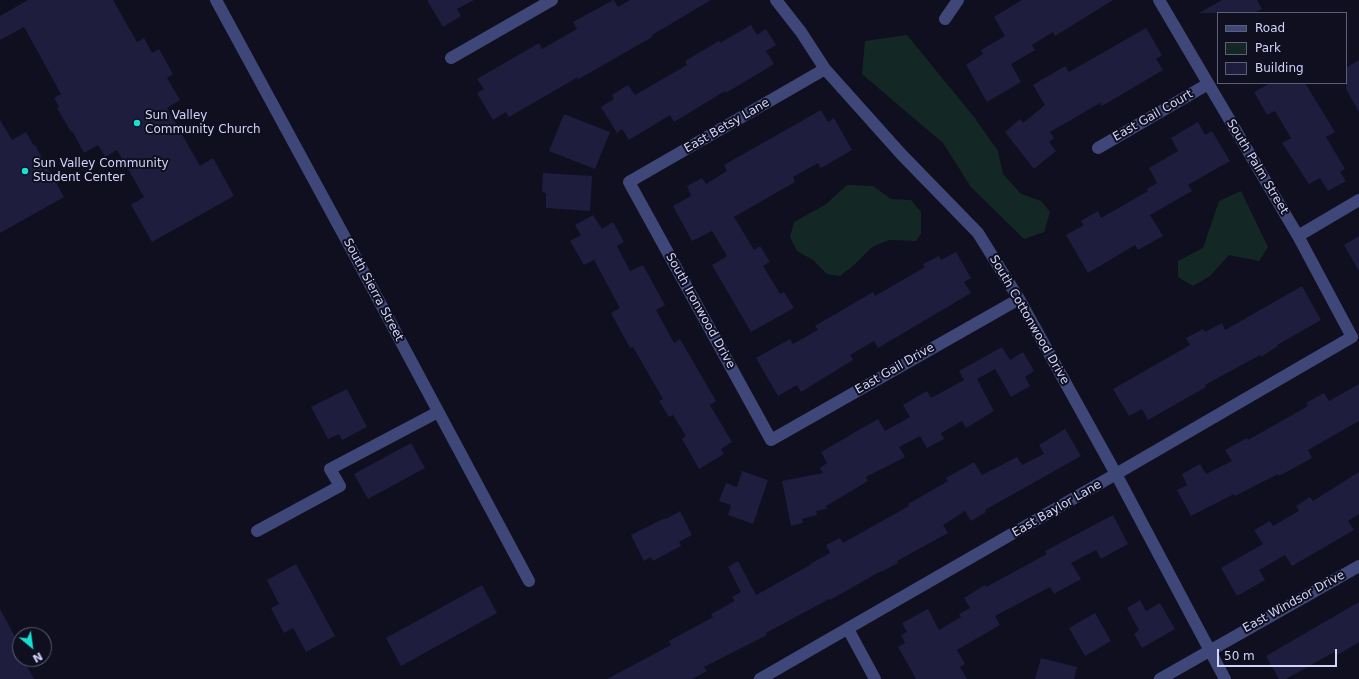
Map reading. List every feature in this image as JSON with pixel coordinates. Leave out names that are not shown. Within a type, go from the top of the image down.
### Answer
[{"type":"street","name":"South Sierra Street","points":[[216,0],[529,581]]},
{"type":"street","points":[[451,58],[552,0]]},
{"type":"street","name":"South Cottonwood Drive","points":[[776,0],[801,32],[825,69],[902,156],[978,233],[1020,298],[1225,679]]},
{"type":"street","points":[[945,19],[958,0]]},
{"type":"street","name":"South Palm Street","points":[[1159,0],[1298,236],[1352,337]]},
{"type":"street","name":"East Betsy Lane","points":[[629,182],[825,69]]},
{"type":"street","name":"East Gail Court","points":[[1098,148],[1208,84]]},
{"type":"street","name":"South Ironwood Drive","points":[[629,182],[772,440]]},
{"type":"street","points":[[1298,236],[1359,200]]},
{"type":"street","name":"East Gail Drive","points":[[772,440],[1020,298]]},
{"type":"street","name":"East Baylor Lane","points":[[760,679],[1352,337]]},
{"type":"street","points":[[257,531],[340,486],[330,469],[438,412]]},
{"type":"street","name":"East Windsor Drive","points":[[1160,679],[1359,566]]},
{"type":"street","points":[[848,629],[875,679]]},
{"type":"green space","points":[[907,35],[974,117],[998,151],[1003,174],[1021,194],[1041,201],[1050,212],[1044,232],[1024,239],[971,187],[943,143],[862,74],[865,41]]},
{"type":"green space","points":[[847,185],[873,186],[891,199],[911,200],[921,212],[921,234],[916,241],[889,240],[872,247],[854,265],[840,276],[827,274],[813,260],[797,251],[790,237],[794,222],[825,205]]},
{"type":"green space","points":[[1241,191],[1268,247],[1259,261],[1229,255],[1210,276],[1193,286],[1178,277],[1178,261],[1203,248],[1219,201]]},
{"type":"building","points":[[28,0],[113,0],[137,42],[144,38],[152,53],[159,49],[173,74],[167,78],[180,100],[167,108],[200,166],[213,158],[234,196],[152,242],[131,205],[144,197],[117,150],[105,157],[98,145],[84,153],[57,108],[59,107],[54,98],[61,94],[24,27],[0,40],[0,16]]},
{"type":"building","points":[[427,0],[474,0],[457,9],[461,16],[443,27]]},
{"type":"building","points":[[613,0],[618,7],[630,0],[711,0],[652,35],[652,37],[577,80],[578,77],[509,117],[506,112],[493,120],[477,93],[484,89],[477,79],[539,43],[542,49],[577,29],[573,22]]},
{"type":"building","points":[[1022,0],[1113,0],[1055,36],[1053,32],[1032,45],[1035,50],[1011,64],[1021,82],[987,102],[966,65],[983,54],[981,50],[1005,36],[994,17]]},
{"type":"building","points":[[1222,0],[1257,0],[1262,9],[1256,12],[1199,13]]},
{"type":"building","points":[[751,25],[757,35],[766,29],[776,45],[766,51],[774,64],[726,93],[725,91],[674,122],[670,115],[629,140],[622,129],[617,133],[601,107],[614,99],[612,95],[628,85],[635,95],[687,65],[685,61],[719,41],[720,43]]},
{"type":"building","points":[[1146,28],[1162,55],[1156,59],[1163,70],[1102,106],[1100,103],[1050,132],[1054,138],[1049,142],[1056,151],[1034,169],[1005,132],[1020,119],[1023,123],[1045,105],[1033,85],[1065,66],[1069,72]]},
{"type":"building","points":[[1359,60],[1359,112],[1346,89],[1347,67]]},
{"type":"building","points":[[1268,84],[1306,84],[1335,132],[1326,137],[1345,169],[1340,172],[1346,181],[1328,191],[1320,178],[1309,184],[1282,143],[1291,138],[1275,111],[1267,115],[1254,92]]},
{"type":"building","points":[[821,110],[828,122],[834,118],[852,150],[821,168],[818,163],[793,177],[795,182],[734,217],[754,250],[760,246],[770,262],[763,266],[780,294],[784,292],[794,308],[751,332],[712,265],[727,256],[712,231],[692,241],[673,206],[691,196],[687,186],[702,178],[706,184],[727,171],[724,165]]},
{"type":"building","points":[[564,114],[610,132],[595,169],[549,151]]},
{"type":"building","name":"Sun Valley Community Student Center","points":[[0,120],[12,140],[26,132],[34,146],[35,145],[64,197],[0,233]]},
{"type":"building","points":[[1198,122],[1205,135],[1212,131],[1230,161],[1188,185],[1192,191],[1150,215],[1163,236],[1138,250],[1135,245],[1088,273],[1066,235],[1084,225],[1081,221],[1098,211],[1101,218],[1148,191],[1147,189],[1157,183],[1149,168],[1178,151],[1171,138]]},
{"type":"building","points":[[543,173],[592,176],[590,211],[546,208],[546,193],[542,192]]},
{"type":"building","points":[[593,215],[602,229],[613,222],[624,242],[617,246],[630,271],[643,265],[665,305],[656,310],[674,343],[680,339],[716,401],[710,405],[732,442],[721,449],[724,454],[699,469],[682,439],[686,436],[673,415],[669,417],[659,401],[663,399],[633,347],[630,348],[611,313],[620,308],[594,260],[584,265],[570,241],[581,235],[575,225]]},
{"type":"building","points":[[1359,236],[1359,271],[1344,245]]},
{"type":"building","points":[[956,252],[971,278],[964,282],[971,293],[878,348],[874,341],[850,355],[853,360],[801,392],[797,385],[778,396],[756,358],[790,339],[793,344],[818,330],[815,326],[873,292],[875,296],[925,267],[923,264],[939,256],[941,260]]},
{"type":"building","points":[[1302,286],[1321,320],[1277,345],[1278,346],[1261,357],[1260,355],[1205,385],[1206,387],[1148,420],[1142,409],[1129,416],[1113,389],[1190,345],[1186,338],[1203,329],[1205,332],[1222,323],[1225,330]]},
{"type":"building","points":[[1002,347],[1010,360],[1023,352],[1034,371],[1025,377],[1030,386],[1011,397],[995,369],[977,379],[994,411],[966,428],[962,421],[941,433],[944,439],[927,448],[920,436],[899,447],[905,457],[866,477],[868,481],[826,506],[827,509],[816,511],[817,515],[802,519],[803,523],[791,526],[782,481],[823,473],[820,468],[827,463],[821,452],[878,419],[885,431],[910,417],[903,405],[927,391],[931,398],[964,380],[959,371]]},
{"type":"building","points":[[1359,384],[1359,421],[1308,450],[1312,458],[1279,476],[1278,474],[1235,496],[1234,494],[1191,516],[1177,490],[1187,485],[1182,474],[1200,464],[1206,474],[1232,461],[1225,450],[1247,438],[1248,440],[1308,406],[1306,403],[1324,393],[1329,401]]},
{"type":"building","points":[[347,389],[367,427],[342,440],[339,434],[328,439],[311,407]]},
{"type":"building","points":[[1065,429],[1081,456],[985,510],[986,512],[971,521],[965,511],[943,525],[948,533],[897,561],[898,563],[766,633],[767,635],[704,667],[707,671],[692,679],[607,679],[671,645],[669,641],[713,617],[711,614],[735,601],[732,597],[741,592],[728,567],[738,561],[756,595],[830,553],[826,545],[840,538],[843,543],[909,506],[908,504],[948,481],[946,478],[974,462],[982,475],[1017,457],[1022,465],[1044,454],[1039,445]]},
{"type":"building","points":[[411,443],[425,468],[368,499],[354,474]]},
{"type":"building","points":[[742,471],[768,480],[753,524],[728,515],[731,505],[719,501],[726,483],[737,487]]},
{"type":"building","points":[[1359,472],[1359,514],[1348,521],[1354,530],[1292,566],[1285,555],[1259,570],[1265,580],[1237,596],[1221,568],[1263,544],[1254,530],[1270,521],[1273,526],[1299,511],[1296,506],[1310,497],[1313,501]]},
{"type":"building","points":[[680,511],[692,535],[679,542],[681,546],[653,561],[651,557],[644,561],[631,535]]},
{"type":"building","points":[[1113,515],[1128,544],[1101,559],[1096,550],[1071,563],[1081,579],[1054,594],[1050,587],[995,616],[1000,625],[957,650],[965,664],[960,667],[967,679],[916,679],[898,647],[905,643],[901,635],[907,632],[902,623],[928,609],[939,630],[961,617],[959,614],[970,608],[964,598],[985,585],[986,587],[1047,554],[1045,551]]},
{"type":"building","points":[[296,564],[335,636],[306,652],[293,628],[284,633],[271,608],[279,604],[267,580]]},
{"type":"building","points":[[482,585],[497,613],[401,666],[386,638]]},
{"type":"building","points":[[1140,600],[1146,611],[1160,603],[1175,629],[1142,648],[1134,634],[1139,630],[1127,608]]},
{"type":"building","points":[[1359,602],[1359,642],[1336,656],[1334,652],[1286,679],[1279,679],[1266,656]]},
{"type":"building","points":[[0,609],[12,631],[12,667],[27,667],[34,679],[0,679]]},
{"type":"building","points":[[1095,613],[1111,641],[1085,656],[1069,628]]},
{"type":"building","points":[[1041,658],[1077,667],[1074,679],[1035,679]]},
{"type":"place","name":"Sun Valley Community Church","points":[[137,123]]},
{"type":"place","name":"Sun Valley Community Student Center","points":[[25,171]]}]
